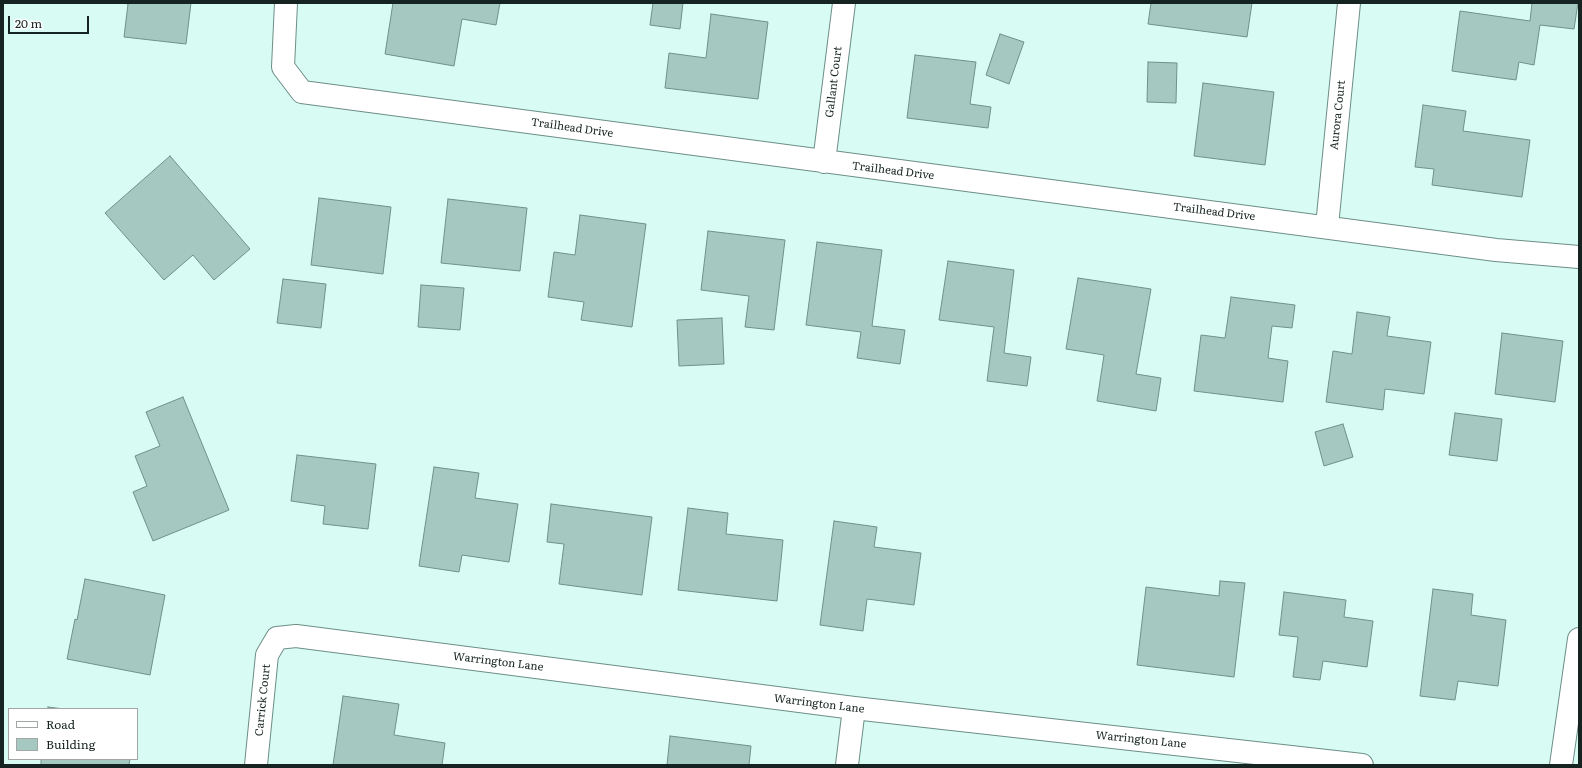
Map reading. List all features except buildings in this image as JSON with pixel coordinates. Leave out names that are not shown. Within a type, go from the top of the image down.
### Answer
[{"type":"street","name":"Trailhead Drive","points":[[286,3],[283,67],[302,92],[824,162],[1328,226],[1496,250],[1579,257]]},
{"type":"street","name":"Gallant Court","points":[[824,162],[844,3]]},
{"type":"street","name":"Aurora Court","points":[[1328,226],[1349,3]]},
{"type":"street","name":"Warrington Lane","points":[[277,638],[296,636],[1264,760],[1362,765]]},
{"type":"street","name":"Carrick Court","points":[[256,765],[268,655],[277,638]]},
{"type":"street","points":[[1561,765],[1579,639]]},
{"type":"street","points":[[848,765],[854,708]]}]
